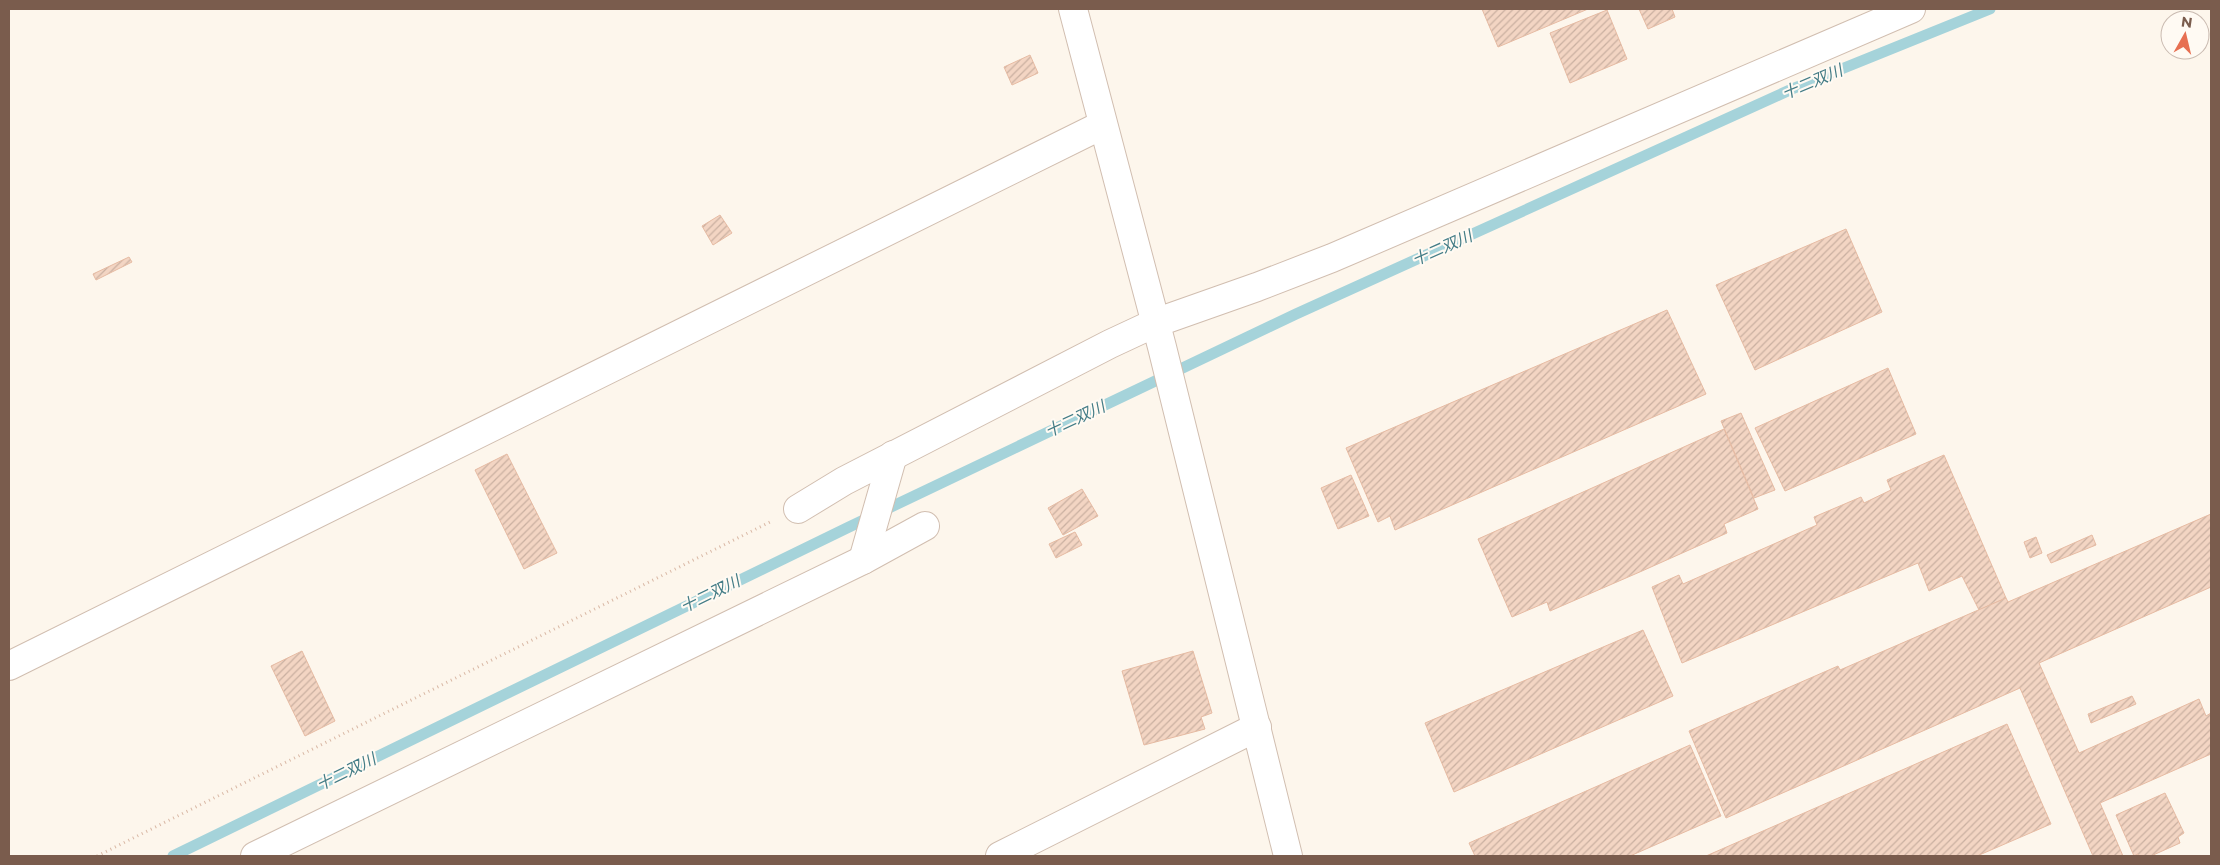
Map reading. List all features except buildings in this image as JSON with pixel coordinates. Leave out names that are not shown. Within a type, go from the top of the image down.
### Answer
[{"type":"street","points":[[1073,9],[1172,389],[1288,856]]},
{"type":"street","points":[[798,509],[844,481],[1008,395],[1158,335],[1257,287],[1332,258],[1911,9]]},
{"type":"street","points":[[9,666],[1102,126]]},
{"type":"street","points":[[863,560],[893,456]]},
{"type":"street","points":[[255,856],[863,560],[925,526]]},
{"type":"street","points":[[1000,856],[1257,727]]},
{"type":"path","points":[[96,856],[798,509]]},
{"type":"waterway","name":"十二双川","points":[[173,856],[849,527],[1296,314],[1792,89],[1990,9]]}]
